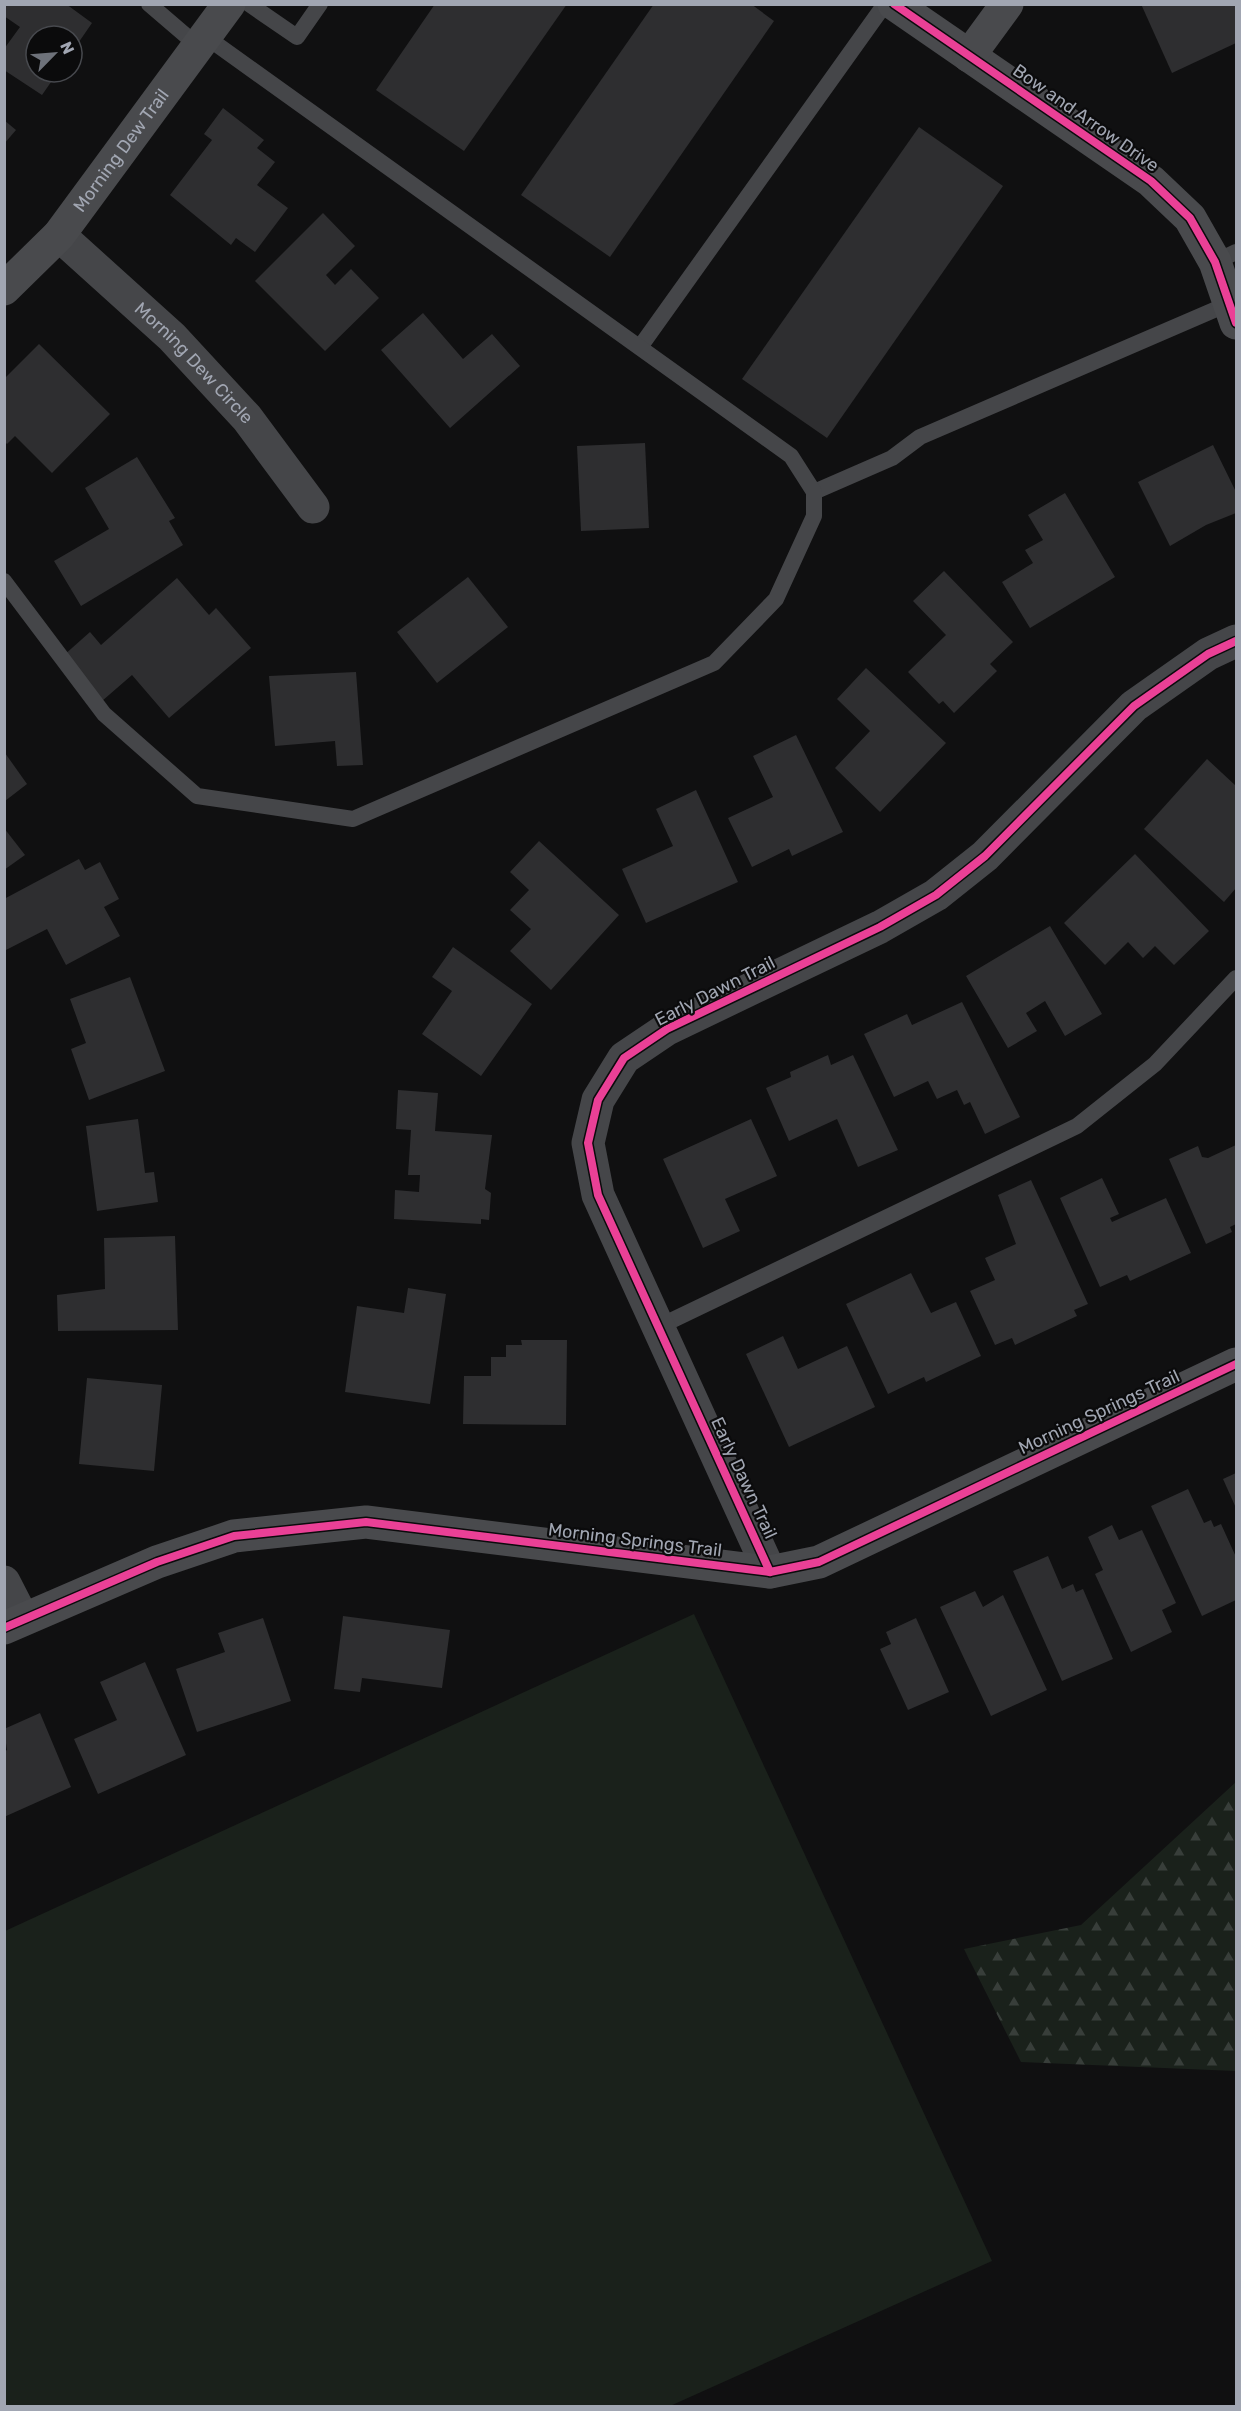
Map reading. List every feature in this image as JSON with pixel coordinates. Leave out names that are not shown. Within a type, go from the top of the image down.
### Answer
[{"type":"street","name":"Morning Dew Trail","points":[[4,289],[59,235],[229,4]]},
{"type":"street","name":"Bow and Arrow Drive","points":[[894,4],[1152,181],[1226,257],[1232,313]]},
{"type":"street","points":[[969,56],[1006,4]]},
{"type":"street","name":"Morning Dew Circle","points":[[59,235],[172,337],[247,418],[313,507]]},
{"type":"street","name":"Early Dawn Trail","points":[[770,1572],[598,1195],[588,1143],[598,1100],[624,1058],[667,1029],[880,927],[936,895],[985,856],[1134,706],[1208,654],[1236,641]]},
{"type":"street","name":"Morning Springs Trail","points":[[14,1623],[157,1562],[234,1536],[366,1522],[770,1572],[819,1562],[1236,1364]]},
{"type":"street","points":[[4,1582],[14,1623]]},
{"type":"lane","points":[[4,581],[104,714],[197,796],[353,819],[714,663],[776,598],[814,516],[814,492],[791,456],[640,346],[149,4]]},
{"type":"lane","points":[[249,4],[297,37],[320,4]]},
{"type":"lane","points":[[640,346],[885,4]]},
{"type":"lane","points":[[814,492],[892,458],[920,437],[1232,313]]},
{"type":"lane","points":[[658,1327],[1077,1126],[1155,1064],[1236,978]]},
{"type":"green space","points":[[694,1614],[992,2261],[670,2406],[5,2406],[5,1931]]},
{"type":"green space","points":[[1236,1782],[1236,2071],[1021,2062],[964,1949],[1081,1925]]},
{"type":"building","points":[[4,4],[66,4],[92,23],[84,35],[84,24],[24,24],[24,83],[4,70],[4,49],[20,27],[4,16]]},
{"type":"building","points":[[435,4],[567,4],[464,151],[376,90]]},
{"type":"building","points":[[654,4],[751,4],[774,21],[610,257],[521,195]]},
{"type":"building","points":[[1141,4],[1236,4],[1236,43],[1172,73]]},
{"type":"building","points":[[25,84],[50,84],[42,95]]},
{"type":"building","points":[[223,108],[264,140],[257,148],[275,162],[257,185],[288,208],[255,252],[236,238],[231,245],[170,195],[212,140],[204,134]]},
{"type":"building","points":[[4,120],[16,130],[4,144]]},
{"type":"building","points":[[919,127],[1003,186],[827,438],[742,379]]},
{"type":"building","points":[[323,213],[355,246],[326,275],[335,285],[351,269],[379,298],[325,351],[255,281]]},
{"type":"building","points":[[423,313],[463,359],[492,334],[520,366],[450,428],[381,350]]},
{"type":"building","points":[[39,344],[110,414],[52,473],[15,436],[7,444],[4,441],[4,379]]},
{"type":"building","points":[[645,443],[649,528],[581,531],[577,446]]},
{"type":"building","points":[[1213,445],[1236,492],[1236,513],[1206,525],[1170,546],[1138,482]]},
{"type":"building","points":[[137,457],[175,518],[169,521],[183,545],[81,606],[54,561],[109,529],[85,488]]},
{"type":"building","points":[[1065,493],[1115,577],[1030,628],[1002,582],[1033,563],[1025,550],[1043,540],[1028,515]]},
{"type":"building","points":[[944,571],[1013,642],[990,664],[997,671],[954,713],[943,701],[939,704],[908,672],[946,635],[913,601]]},
{"type":"building","points":[[468,577],[508,627],[437,683],[397,632]]},
{"type":"building","points":[[177,578],[209,615],[216,608],[251,648],[169,718],[132,675],[102,701],[63,656],[90,632],[101,645]]},
{"type":"building","points":[[866,668],[946,743],[880,812],[835,768],[870,731],[837,699]]},
{"type":"building","points":[[356,672],[363,765],[337,766],[335,741],[275,746],[269,676]]},
{"type":"building","points":[[796,735],[843,832],[792,856],[789,849],[752,867],[728,818],[773,797],[753,756]]},
{"type":"building","points":[[5,753],[27,784],[5,801]]},
{"type":"building","points":[[1207,759],[1236,786],[1236,888],[1224,902],[1144,829]]},
{"type":"building","points":[[696,790],[738,882],[646,923],[622,869],[673,846],[656,809]]},
{"type":"building","points":[[4,828],[25,855],[4,870]]},
{"type":"building","points":[[539,841],[619,915],[551,990],[510,951],[531,929],[510,910],[529,890],[510,872]]},
{"type":"building","points":[[1135,854],[1209,931],[1174,965],[1155,946],[1143,958],[1128,942],[1105,965],[1064,923]]},
{"type":"building","points":[[79,859],[85,870],[100,862],[119,899],[104,907],[120,936],[66,965],[47,929],[4,951],[4,899]]},
{"type":"building","points":[[1050,926],[1102,1014],[1065,1036],[1045,1001],[1026,1013],[1037,1031],[1008,1048],[966,976]]},
{"type":"building","points":[[453,947],[532,1004],[481,1076],[422,1034],[452,991],[432,977]]},
{"type":"building","points":[[130,977],[165,1071],[89,1100],[71,1049],[86,1043],[70,999]]},
{"type":"building","points":[[962,1002],[1020,1117],[985,1134],[970,1102],[964,1105],[957,1090],[937,1099],[928,1081],[894,1097],[864,1034],[907,1014],[912,1025]]},
{"type":"building","points":[[828,1055],[831,1065],[853,1055],[898,1150],[858,1167],[837,1119],[789,1141],[766,1088],[791,1077],[790,1072]]},
{"type":"building","points":[[398,1090],[438,1093],[435,1131],[492,1135],[485,1189],[491,1193],[489,1220],[481,1219],[481,1224],[394,1219],[395,1190],[419,1192],[420,1175],[408,1175],[411,1130],[396,1129]]},
{"type":"building","points":[[138,1119],[145,1173],[154,1172],[158,1202],[97,1211],[86,1126]]},
{"type":"building","points":[[751,1119],[777,1176],[725,1199],[740,1231],[703,1248],[663,1159]]},
{"type":"building","points":[[1236,1145],[1236,1224],[1230,1227],[1232,1232],[1206,1244],[1169,1159],[1198,1146],[1202,1157],[1208,1158]]},
{"type":"building","points":[[1102,1178],[1119,1214],[1110,1218],[1112,1222],[1166,1198],[1191,1253],[1130,1281],[1127,1275],[1100,1287],[1060,1198]]},
{"type":"building","points":[[1031,1180],[1088,1304],[1074,1310],[1077,1316],[1015,1345],[1012,1338],[995,1345],[970,1291],[995,1280],[985,1258],[1016,1244],[998,1195]]},
{"type":"building","points":[[175,1236],[178,1330],[58,1331],[57,1295],[105,1289],[104,1238]]},
{"type":"building","points":[[911,1273],[931,1313],[956,1302],[981,1356],[926,1382],[924,1377],[888,1394],[846,1304]]},
{"type":"building","points":[[408,1288],[446,1294],[430,1404],[345,1392],[357,1306],[404,1313]]},
{"type":"building","points":[[783,1336],[798,1369],[847,1346],[875,1407],[789,1447],[746,1354]]},
{"type":"building","points":[[521,1340],[567,1340],[566,1425],[463,1424],[464,1376],[491,1376],[491,1357],[506,1357],[506,1345],[522,1345]]},
{"type":"building","points":[[87,1378],[162,1385],[154,1471],[79,1464]]},
{"type":"building","points":[[1236,1473],[1236,1508],[1223,1479]]},
{"type":"building","points":[[1188,1489],[1204,1523],[1211,1520],[1214,1527],[1221,1524],[1236,1557],[1236,1600],[1202,1616],[1151,1506]]},
{"type":"building","points":[[1112,1525],[1119,1540],[1142,1530],[1176,1603],[1162,1610],[1172,1632],[1131,1652],[1095,1574],[1103,1570],[1088,1537]]},
{"type":"building","points":[[1048,1556],[1062,1589],[1073,1584],[1076,1592],[1083,1589],[1113,1659],[1062,1681],[1013,1571]]},
{"type":"building","points":[[975,1591],[983,1607],[1003,1595],[1047,1690],[991,1716],[940,1607]]},
{"type":"building","points":[[343,1616],[450,1630],[442,1688],[362,1678],[360,1692],[334,1689]]},
{"type":"building","points":[[263,1618],[291,1701],[197,1732],[176,1669],[225,1652],[218,1633]]},
{"type":"building","points":[[916,1618],[949,1692],[908,1710],[880,1649],[891,1644],[886,1632]]},
{"type":"building","points":[[145,1662],[186,1755],[98,1794],[74,1739],[117,1720],[100,1682]]},
{"type":"building","points":[[40,1713],[71,1787],[4,1817],[4,1752],[7,1750],[4,1729]]},
{"type":"cycle path","points":[[894,4],[1151,181],[1190,218],[1215,262],[1236,323]]},
{"type":"cycle path","points":[[770,1572],[598,1195],[588,1143],[598,1100],[624,1058],[667,1029],[880,927],[936,895],[985,856],[1134,706],[1208,654],[1236,641]]},
{"type":"cycle path","points":[[4,1628],[157,1562],[234,1536],[366,1522],[770,1572],[819,1562],[1236,1364]]}]
